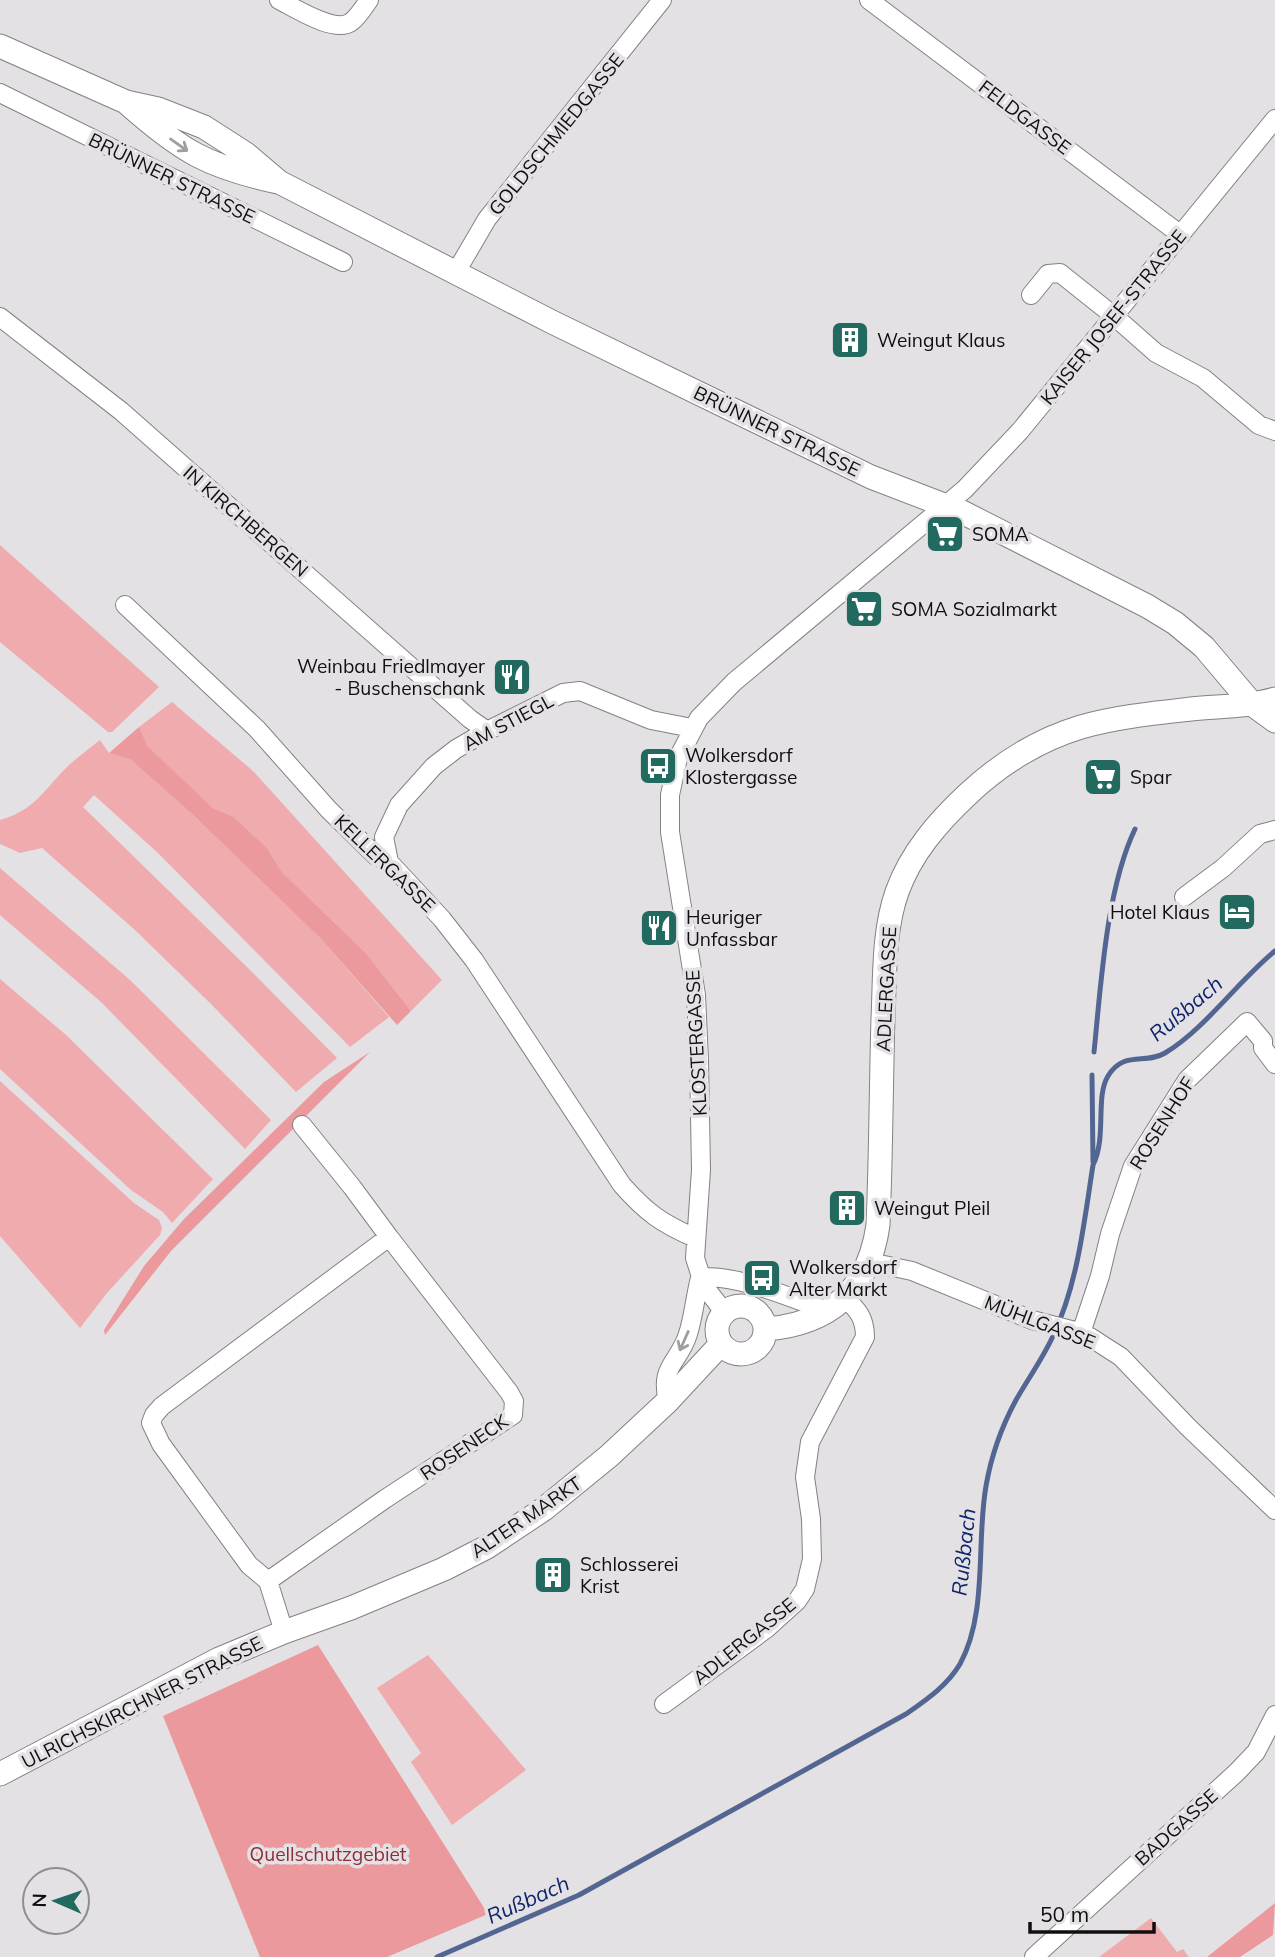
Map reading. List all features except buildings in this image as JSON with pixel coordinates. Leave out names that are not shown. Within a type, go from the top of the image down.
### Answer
[{"type":"main road","name":"BRÜNNER STRASSE","points":[[0,46],[126,102],[158,109],[204,127],[246,154],[279,182],[552,322],[872,477],[983,522],[1175,623],[1264,702],[1275,721]]},
{"type":"main road","name":"ADLERGASSE","points":[[766,1329],[800,1325],[836,1304],[864,1273],[870,1262],[878,1225],[888,929],[898,889],[922,845],[940,821],[978,785],[1010,760],[1042,742],[1079,728],[1118,719],[1264,702]]},
{"type":"main road","points":[[737,1307],[750,1308],[761,1316],[766,1329],[763,1342],[749,1353],[731,1352],[718,1338],[718,1325],[725,1313],[737,1307]]},
{"type":"main road","name":"ALTER MARKT","points":[[284,1632],[351,1608],[444,1569],[488,1547],[569,1490],[637,1432],[721,1344]]},
{"type":"main road","name":"ULRICHSKIRCHNER STRASSE","points":[[0,1774],[200,1668],[284,1632]]},
{"type":"street","points":[[279,0],[332,25],[343,27],[352,21],[369,0]]},
{"type":"street","name":"GOLDSCHMIEDGASSE","points":[[456,272],[487,219],[662,0]]},
{"type":"street","name":"FELDGASSE","points":[[869,0],[1181,235]]},
{"type":"street","name":"BRÜNNER STRASSE","points":[[0,93],[343,262]]},
{"type":"street","name":"KAISER JOSEF-STRASSE","points":[[943,506],[965,489],[1020,431],[1275,119]]},
{"type":"street","points":[[1031,295],[1048,274],[1060,273],[1156,353],[1203,378],[1259,425],[1275,431]]},
{"type":"street","name":"IN KIRCHBERGEN","points":[[0,317],[121,411],[470,719],[488,731]]},
{"type":"street","name":"KLOSTERGASSE","points":[[725,1313],[700,1278],[695,1258],[701,1170],[696,995],[677,886],[669,813],[678,758],[699,718],[734,682],[943,506]]},
{"type":"street","name":"KELLERGASSE","points":[[125,604],[257,729],[330,810],[376,856],[388,862],[442,919],[474,960],[622,1185],[645,1210],[668,1226],[695,1237]]},
{"type":"street","name":"AM STIEGL","points":[[388,862],[384,837],[399,805],[434,766],[456,749],[563,693],[576,690],[651,720],[692,728]]},
{"type":"street","points":[[1184,897],[1223,868],[1260,834],[1275,830]]},
{"type":"street","name":"ROSENHOF","points":[[1078,1332],[1100,1276],[1110,1234],[1133,1166],[1187,1080],[1247,1023],[1263,1041],[1263,1048],[1275,1064]]},
{"type":"street","name":"ROSENECK","points":[[268,1581],[385,1499],[513,1415],[514,1401],[509,1392],[302,1125]]},
{"type":"street","points":[[284,1632],[268,1581],[249,1565],[161,1444],[151,1423],[153,1415],[389,1237]]},
{"type":"street","name":"MÜHLGASSE","points":[[870,1262],[912,1271],[1032,1320],[1078,1332],[1121,1357],[1188,1427],[1275,1510]]},
{"type":"street","points":[[668,1401],[666,1374],[686,1341],[700,1278],[713,1276],[836,1304]]},
{"type":"street","name":"ADLERGASSE","points":[[664,1704],[766,1629],[797,1601],[806,1589],[812,1559],[811,1519],[805,1477],[810,1442],[866,1338],[865,1323],[859,1311],[836,1304]]},
{"type":"street","name":"BADGASSE","points":[[1034,1957],[1237,1772],[1256,1752],[1275,1715]]},
{"type":"shaded area","points":[[0,545],[159,687],[112,732],[108,732],[0,642]]},
{"type":"shaded area","points":[[172,702],[253,771],[442,980],[411,1011],[366,953],[282,872],[267,848],[234,817],[213,808],[146,746],[139,727]]},
{"type":"shaded area","points":[[100,740],[109,753],[131,760],[192,814],[322,940],[389,1017],[350,1047],[158,853],[94,795],[83,807],[337,1058],[296,1092],[135,930],[42,848],[20,853],[0,844],[0,820],[31,805],[69,765]]},
{"type":"shaded area","points":[[0,868],[130,980],[271,1120],[245,1149],[101,1002],[0,915]]},
{"type":"shaded area","points":[[0,979],[65,1034],[213,1179],[172,1223],[163,1212],[131,1190],[0,1069]]},
{"type":"shaded area","points":[[0,1081],[134,1203],[159,1220],[162,1228],[160,1235],[107,1293],[80,1328],[0,1236]]},
{"type":"shaded area","points":[[428,1655],[526,1770],[452,1825],[411,1762],[421,1753],[377,1688]]},
{"type":"shaded area","points":[[1151,1918],[1177,1952],[1183,1949],[1189,1957],[1099,1957]]},
{"type":"green space","points":[[139,727],[147,746],[213,808],[234,817],[267,848],[282,872],[366,953],[411,1011],[397,1025],[322,940],[192,814],[131,760],[109,753]]},
{"type":"green space","points":[[370,1052],[171,1251],[105,1335],[104,1330],[144,1266],[184,1219],[324,1082]]},
{"type":"green space","name":"Quellschutzgebiet","points":[[318,1645],[488,1914],[387,1957],[260,1957],[163,1716]]},
{"type":"green space","points":[[1275,1903],[1273,1935],[1240,1957],[1207,1957]]},
{"type":"waterway","points":[[1094,1052],[1111,909],[1125,853],[1135,829]]},
{"type":"waterway","name":"Rußbach","points":[[437,1957],[579,1895],[906,1714],[949,1679],[960,1664],[969,1644],[974,1623],[980,1577],[983,1508],[994,1453],[1016,1400],[1053,1336],[1069,1295],[1097,1154],[1102,1095],[1108,1076],[1121,1063],[1157,1056],[1179,1043],[1275,951]]},
{"type":"waterway","points":[[1092,1075],[1093,1162]]},
{"type":"place","name":"Weingut Klaus","points":[[850,340]]},
{"type":"place","name":"SOMA","points":[[945,534]]},
{"type":"place","name":"SOMA Sozialmarkt","points":[[864,609]]},
{"type":"place","name":"Weinbau Friedlmayer - Buschenschank","points":[[512,677]]},
{"type":"place","name":"Wolkersdorf Klostergasse","points":[[658,766]]},
{"type":"place","name":"Spar","points":[[1103,777]]},
{"type":"place","name":"Hotel Klaus","points":[[1237,912]]},
{"type":"place","name":"Heuriger Unfassbar","points":[[659,928]]},
{"type":"place","name":"Weingut Pleil","points":[[847,1208]]},
{"type":"place","name":"Wolkersdorf Alter Markt","points":[[762,1278]]},
{"type":"place","name":"Schlosserei Krist","points":[[553,1575]]}]
